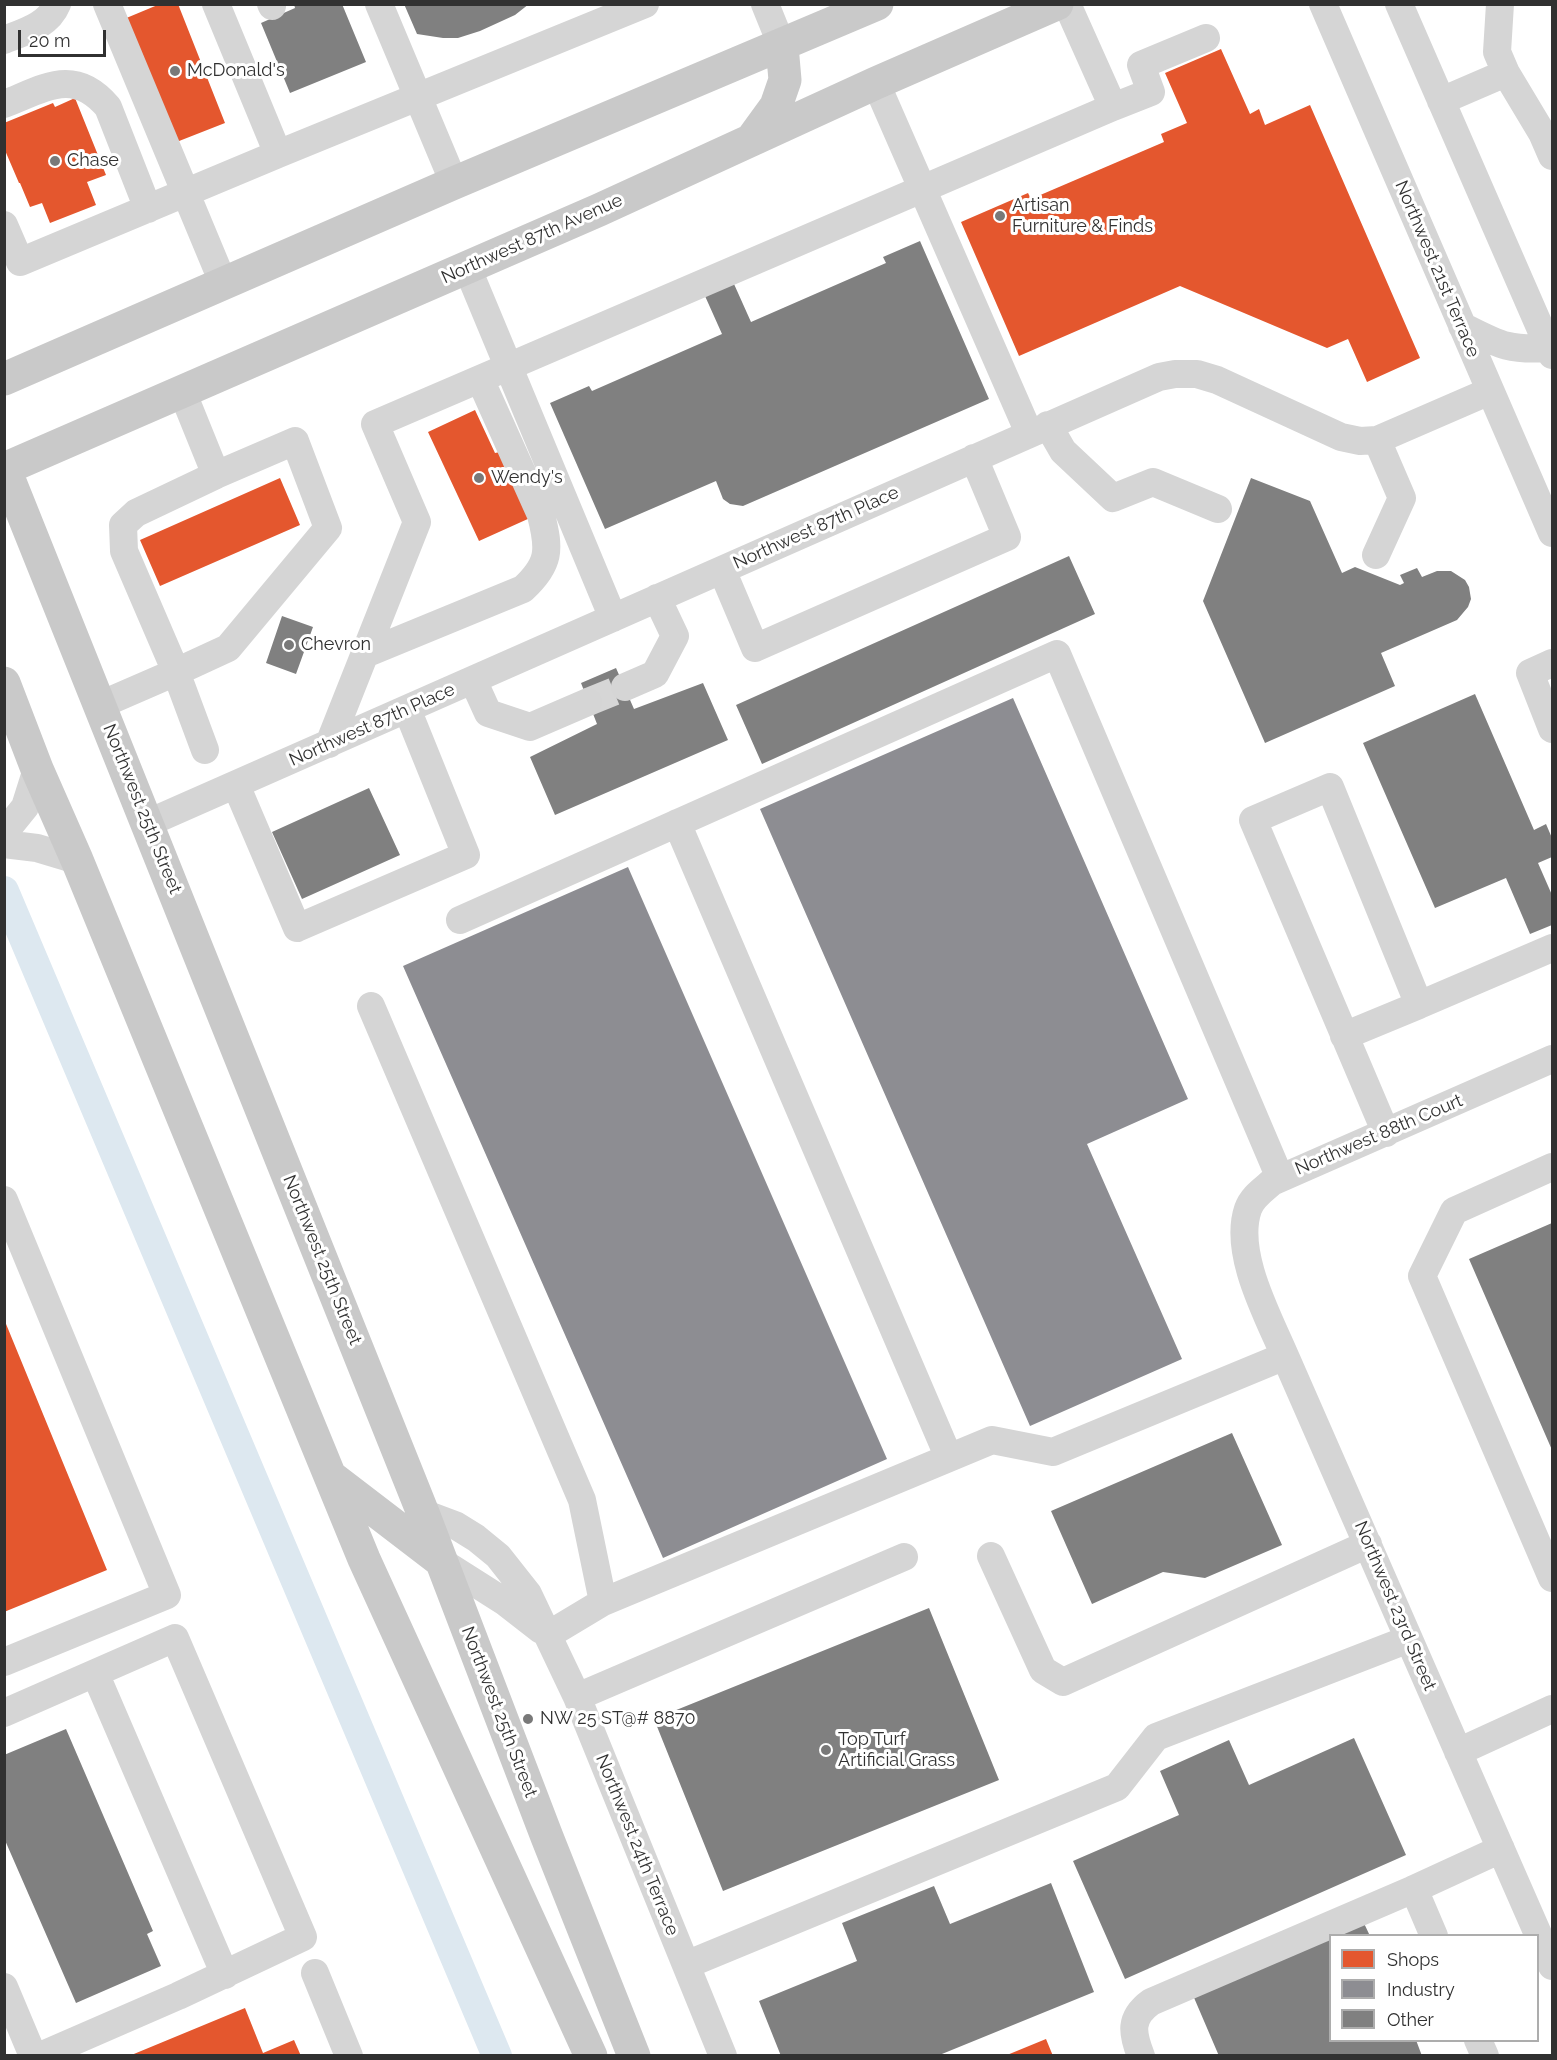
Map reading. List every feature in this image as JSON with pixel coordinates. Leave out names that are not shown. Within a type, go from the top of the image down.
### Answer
[{"type":"main road","points":[[4,379],[454,183],[877,4]]},
{"type":"main road","name":"Northwest 87th Avenue","points":[[5,468],[467,267],[1057,4]]},
{"type":"main road","points":[[751,140],[776,105],[785,80],[782,45]]},
{"type":"main road","name":"Northwest 25th Street","points":[[5,468],[423,1513],[633,2055]]},
{"type":"main road","points":[[4,683],[37,769],[77,860],[328,1475],[369,1570],[591,2055]]},
{"type":"main road","points":[[328,1475],[442,1562]]},
{"type":"street","points":[[4,40],[47,20],[57,4]]},
{"type":"street","points":[[108,4],[224,285]]},
{"type":"street","points":[[216,4],[278,154]]},
{"type":"street","points":[[379,4],[454,183]]},
{"type":"street","points":[[4,225],[20,262],[645,4]]},
{"type":"street","points":[[765,4],[782,45]]},
{"type":"street","points":[[1067,4],[1113,107]]},
{"type":"street","name":"Northwest 21st Terrace","points":[[1323,4],[1552,533]]},
{"type":"street","points":[[1400,4],[1441,101],[1543,315],[1551,351],[1524,350],[1501,345],[1462,326]]},
{"type":"street","points":[[1507,8],[1497,52],[1506,73],[1542,133],[1552,156]]},
{"type":"street","points":[[329,744],[417,522],[375,424],[1151,92],[1141,66],[1206,38]]},
{"type":"street","points":[[1441,101],[1506,73]]},
{"type":"street","points":[[4,104],[54,84],[70,83],[85,87],[98,95],[108,107],[148,209]]},
{"type":"street","points":[[876,83],[922,189],[1038,429],[1113,498],[1153,482],[1218,509]]},
{"type":"street","points":[[467,267],[613,618]]},
{"type":"street","name":"Northwest 87th Place","points":[[148,823],[1159,377],[1197,374],[1217,380],[1341,437],[1360,441],[1377,440],[1490,391]]},
{"type":"street","points":[[364,654],[523,589],[537,576],[546,556],[547,538],[540,516],[480,379]]},
{"type":"street","points":[[182,391],[216,475]]},
{"type":"street","points":[[1376,555],[1402,498],[1377,440]]},
{"type":"street","points":[[100,705],[176,672],[228,648],[328,528],[295,441],[136,513],[123,525],[124,551],[176,672],[205,750]]},
{"type":"street","points":[[722,570],[755,648],[1007,537],[974,458]]},
{"type":"street","points":[[625,687],[655,674],[675,636],[657,598]]},
{"type":"street","points":[[460,920],[1057,654],[1280,1178]]},
{"type":"street","points":[[1552,663],[1530,673],[1552,729]]},
{"type":"street","points":[[473,680],[489,713],[530,728],[588,702]]},
{"type":"street","points":[[236,785],[297,928],[466,855],[407,709]]},
{"type":"street","points":[[4,833],[25,807],[37,769]]},
{"type":"street","points":[[1386,1133],[1253,820],[1330,787],[1419,1005]]},
{"type":"street","points":[[677,823],[949,1458]]},
{"type":"street","points":[[4,844],[37,848],[77,860]]},
{"type":"street","points":[[1344,1036],[1552,948]]},
{"type":"street","points":[[371,1006],[582,1500],[603,1602]]},
{"type":"street","name":"Northwest 88th Court","points":[[1245,1244],[1244,1225],[1249,1207],[1258,1194],[1272,1182],[1552,1059]]},
{"type":"street","points":[[1552,1167],[1454,1211],[1422,1276],[1552,1578]]},
{"type":"street","points":[[4,1200],[167,1595],[4,1662]]},
{"type":"street","name":"Northwest 23rd Street","points":[[1245,1244],[1256,1285],[1285,1356],[1539,1934]]},
{"type":"street","points":[[548,1635],[603,1602],[992,1440],[1053,1452],[1285,1356]]},
{"type":"street","name":"Northwest 24th Terrace","points":[[423,1513],[455,1525],[476,1538],[498,1556],[528,1594],[577,1697],[723,2055]]},
{"type":"street","points":[[991,1556],[1043,1670],[1063,1682],[1368,1544]]},
{"type":"street","points":[[577,1697],[903,1557]]},
{"type":"street","name":"Northwest 24th Terrace","points":[[442,1562],[505,1602],[548,1635]]},
{"type":"street","points":[[4,1713],[175,1638],[303,1937],[225,1975],[40,2055]]},
{"type":"street","points":[[686,1965],[1117,1787],[1156,1737],[1409,1639]]},
{"type":"street","points":[[95,1673],[225,1975]]},
{"type":"street","points":[[1458,1752],[1552,1709]]},
{"type":"street","points":[[1141,2055],[1135,2039],[1134,2027],[1136,2018],[1142,2009],[1151,2002],[1414,1889],[1501,1849]]},
{"type":"street","points":[[1414,1889],[1434,1934]]},
{"type":"street","name":"Northwest 23rd Street","points":[[1539,1934],[1551,1961]]},
{"type":"street","points":[[315,1973],[349,2055]]},
{"type":"street","points":[[4,1988],[33,2055]]},
{"type":"building: Shops","name":"McDonald's","points":[[160,4],[178,4],[225,123],[174,143],[124,19]]},
{"type":"building: Shops","points":[[1221,49],[1250,114],[1259,109],[1265,125],[1310,105],[1420,358],[1367,382],[1348,339],[1327,348],[1180,286],[1019,356],[961,222],[1028,193],[1031,199],[1164,142],[1161,134],[1187,123],[1165,73]]},
{"type":"building: Shops","name":"Chase","points":[[75,98],[106,175],[87,182],[96,205],[50,223],[42,203],[30,207],[4,148],[4,123],[53,103],[55,107]]},
{"type":"building: Shops","points":[[475,410],[495,453],[500,452],[530,518],[479,541],[428,432]]},
{"type":"building: Shops","points":[[280,478],[300,525],[160,586],[140,540]]},
{"type":"building: Shops","points":[[4,1319],[107,1570],[4,1612]]},
{"type":"building: Shops","points":[[245,2008],[263,2053],[294,2040],[301,2056],[129,2056]]},
{"type":"building: Shops","points":[[1046,2039],[1053,2056],[1007,2056],[1007,2055]]},
{"type":"building: Industry","points":[[1013,698],[1188,1099],[1087,1144],[1182,1359],[1030,1426],[760,809]]},
{"type":"building: Industry","points":[[628,867],[887,1459],[663,1558],[403,966]]},
{"type":"building: Other","points":[[294,4],[342,4],[366,62],[290,93],[261,23],[295,8]]},
{"type":"building: Other","points":[[404,4],[529,4],[515,15],[480,31],[458,38],[443,38],[417,34]]},
{"type":"building: Other","points":[[920,241],[989,399],[743,506],[730,504],[723,499],[716,481],[605,529],[550,403],[589,386],[592,391],[722,334],[705,296],[734,284],[751,322],[886,263],[883,257]]},
{"type":"building: Other","points":[[1251,478],[1310,501],[1342,573],[1355,567],[1400,585],[1404,583],[1400,575],[1417,568],[1422,577],[1437,571],[1451,571],[1465,580],[1471,599],[1468,607],[1457,620],[1381,653],[1395,686],[1265,743],[1203,601]]},
{"type":"building: Other","points":[[1069,556],[1095,614],[762,764],[736,705]]},
{"type":"building: Other","name":"Chevron","points":[[282,616],[313,627],[296,674],[266,663]]},
{"type":"building: Other","points":[[616,668],[634,709],[703,683],[728,740],[555,815],[530,757],[597,724],[581,683]]},
{"type":"building: Other","points":[[1475,694],[1534,830],[1546,824],[1552,838],[1552,857],[1538,863],[1552,895],[1552,925],[1530,934],[1506,878],[1435,908],[1363,743]]},
{"type":"building: Other","points":[[369,788],[400,855],[302,899],[272,832]]},
{"type":"building: Other","points":[[1552,1223],[1552,1450],[1469,1259]]},
{"type":"building: Other","points":[[1232,1433],[1282,1545],[1205,1578],[1163,1572],[1092,1604],[1051,1511]]},
{"type":"building: Other","name":"Top Turf Artificial Grass","points":[[929,1608],[999,1780],[723,1891],[654,1719]]},
{"type":"building: Other","points":[[66,1729],[153,1931],[147,1934],[161,1966],[76,2003],[4,1838],[4,1755]]},
{"type":"building: Other","points":[[1354,1738],[1406,1855],[1125,1979],[1073,1861],[1179,1815],[1160,1771],[1229,1740],[1249,1785]]},
{"type":"building: Other","points":[[1051,1883],[1094,1992],[937,2056],[781,2056],[759,2001],[857,1961],[842,1923],[934,1886],[950,1924]]},
{"type":"building: Other","points":[[1362,1919],[1369,1934],[1329,1934],[1329,2042],[1417,2042],[1422,2056],[1219,2056],[1192,1993]]},
{"type":"waterway","points":[[4,891],[497,2056]]},
{"type":"tunnel","points":[[588,702],[625,687]]},
{"type":"place","name":"McDonald's","points":[[175,71]]},
{"type":"place","name":"Chase","points":[[55,161]]},
{"type":"place","name":"Artisan Furniture & Finds","points":[[1000,216]]},
{"type":"place","name":"Wendy's","points":[[479,478]]},
{"type":"place","name":"Chevron","points":[[289,645]]},
{"type":"place","name":"NW 25 ST@# 8870","points":[[528,1719]]},
{"type":"place","name":"Top Turf Artificial Grass","points":[[826,1750]]}]
